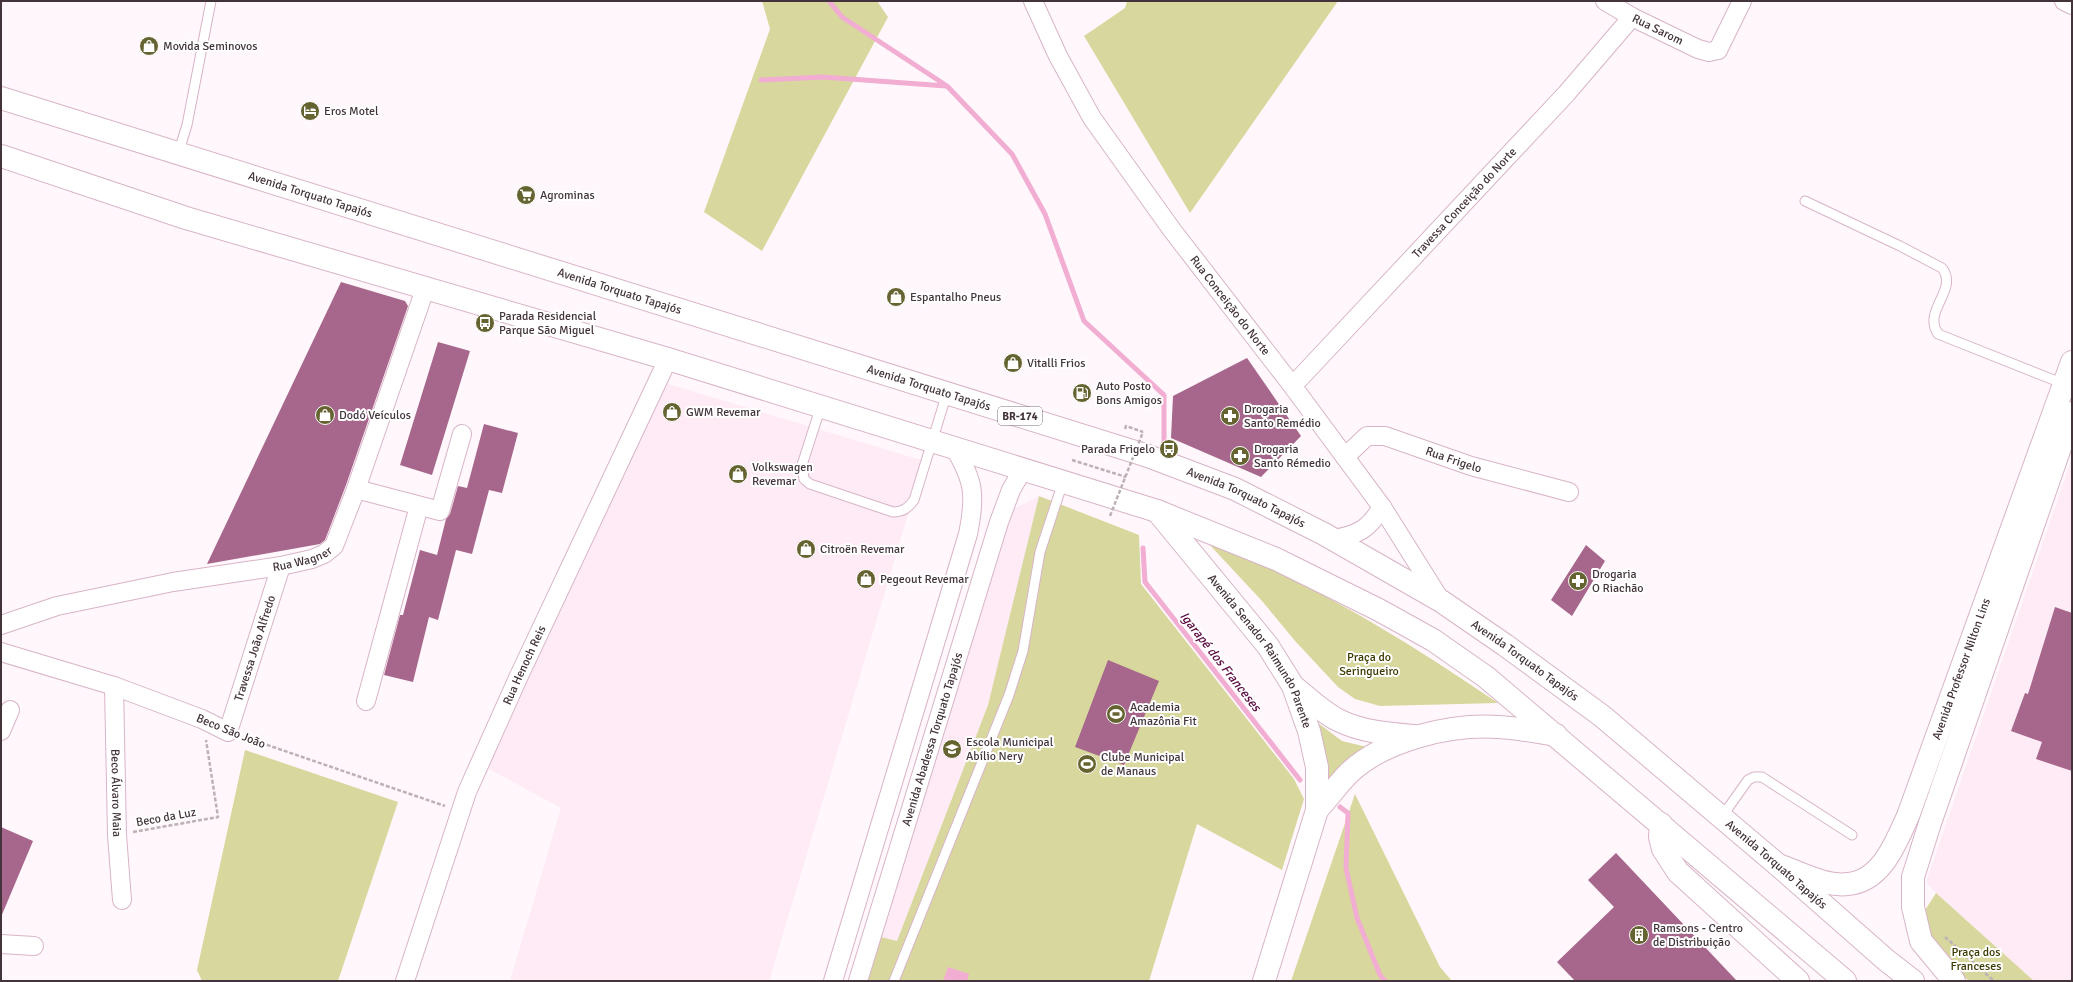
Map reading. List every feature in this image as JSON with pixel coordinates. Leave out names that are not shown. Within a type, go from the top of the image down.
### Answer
[{"type":"main road","name":"Avenida Torquato Tapajós","points":[[1,98],[1148,456],[1235,489],[1333,540],[1441,601],[1505,645],[1602,716],[1778,865],[1886,960],[1913,981]]},
{"type":"main road","points":[[1,156],[186,218],[668,359],[933,440],[1157,511],[1276,559],[1433,640],[1486,677],[1845,981]]},
{"type":"main road","name":"Avenida Professor Nilton Lins","points":[[1778,865],[1825,882],[1848,884],[1866,879],[1882,864],[1893,847],[1908,816],[2072,362]]},
{"type":"main road","name":"Avenida Professor Nilton Lins","points":[[1954,981],[1921,941],[1913,907],[1912,877],[2072,413]]},
{"type":"main road","name":"Avenida Senador Raimundo Parente","points":[[1157,511],[1268,646],[1293,686],[1309,731],[1317,767],[1317,810],[1264,981]]},
{"type":"main road","points":[[1293,686],[1316,705],[1338,720],[1363,729],[1418,737]]},
{"type":"main road","name":"Avenida Senador Raimundo Parente","points":[[1317,810],[1349,773],[1381,750],[1418,737],[1452,729],[1499,727],[1556,735]]},
{"type":"main road","points":[[1661,824],[1660,837],[1663,849],[1678,872],[1798,981]]},
{"type":"street","name":"Rua Conceição do Norte","points":[[1033,1],[1058,56],[1092,118],[1172,230],[1292,384],[1382,507],[1441,601]]},
{"type":"street","name":"Rua Sarom","points":[[1613,3],[1632,18],[1698,49],[1713,52],[1718,50],[1724,41],[1742,1]]},
{"type":"street","points":[[2064,1],[2072,5]]},
{"type":"street","name":"Travessa Conceição do Norte","points":[[1292,384],[1300,378],[1566,94],[1632,18]]},
{"type":"street","name":"Rua Wagner","points":[[1,625],[57,606],[173,582],[281,566],[312,559],[324,554],[334,546],[356,489],[425,289]]},
{"type":"street","name":"Rua Henoch Reis","points":[[405,981],[467,792],[518,678],[668,359]]},
{"type":"street","points":[[356,489],[440,511],[462,434]]},
{"type":"street","name":"Rua Frigelo","points":[[1345,457],[1367,436],[1385,436],[1471,466],[1569,492]]},
{"type":"street","name":"Avenida Abadessa Torquato Tapajós","points":[[833,981],[968,534],[972,514],[972,492],[968,471],[954,447]]},
{"type":"street","name":"Avenida Abadessa Torquato Tapajós","points":[[858,981],[999,522],[1011,490],[1023,469]]},
{"type":"street","points":[[366,701],[419,506]]},
{"type":"street","points":[[1333,540],[1358,534],[1368,526],[1382,507]]},
{"type":"street","name":"Travessa João Alfredo","points":[[228,732],[281,566]]},
{"type":"street","name":"Avenida Abadessa Torquato Tapajós","points":[[936,639],[961,645]]},
{"type":"street","name":"Beco São João","points":[[1,652],[114,686],[202,719],[228,732]]},
{"type":"street","name":"Beco Álvaro Maia","points":[[114,686],[117,835],[122,900]]},
{"type":"street","points":[[1,731],[10,710]]},
{"type":"street","name":"Avenida Abadessa Torquato Tapajós","points":[[880,827],[903,834]]},
{"type":"street","points":[[1,944],[34,946]]},
{"type":"lane","points":[[178,154],[186,125],[211,1]]},
{"type":"lane","points":[[1805,201],[1900,246],[1942,268],[1946,274],[1947,284],[1933,318],[1933,327],[1938,334],[2064,384]]},
{"type":"lane","points":[[821,406],[802,465],[804,479],[810,484],[893,512],[900,512],[908,508],[914,500],[947,393]]},
{"type":"lane","points":[[894,981],[1009,694],[1022,651],[1040,552],[1063,482]]},
{"type":"lane","points":[[1721,818],[1748,780],[1754,777],[1762,778],[1852,835]]},
{"type":"path","points":[[1110,516],[1143,432],[1126,426]]},
{"type":"path","points":[[1072,460],[1126,477]]},
{"type":"path","name":"Beco da Luz","points":[[117,835],[218,817],[202,719]]},
{"type":"path","name":"Beco São João","points":[[228,732],[460,812]]},
{"type":"path","points":[[1919,933],[1941,934],[1994,981]]},
{"type":"shaded area","points":[[665,383],[924,461],[769,981],[510,981],[561,808],[487,768],[548,629]]},
{"type":"shaded area","points":[[2072,458],[2072,981],[2034,981],[1936,893],[1926,882]]},
{"type":"shaded area","name":"Escola Municipal Abílio Nery","points":[[1039,496],[1004,649],[988,705],[897,941],[881,937],[1000,516]]},
{"type":"shaded area","points":[[948,967],[969,974],[967,981],[943,981]]},
{"type":"green space","points":[[762,1],[877,1],[888,17],[762,251],[704,212],[770,29]]},
{"type":"green space","points":[[1127,1],[1338,1],[1190,213],[1084,36],[1125,8]]},
{"type":"green space","name":"Clube Municipal de Manaus","points":[[1039,496],[1139,535],[1141,584],[1294,779],[1304,799],[1282,870],[1197,824],[1149,981],[868,981],[881,937],[897,941],[988,705]]},
{"type":"green space","name":"Praça do Seringueiro","points":[[1207,542],[1279,573],[1336,602],[1391,634],[1498,703],[1380,706],[1355,699],[1338,687],[1296,642],[1262,601]]},
{"type":"green space","points":[[1318,723],[1342,741],[1367,747],[1326,788]]},
{"type":"green space","points":[[245,750],[398,802],[338,981],[202,981],[197,970]]},
{"type":"green space","points":[[1355,794],[1440,967],[1452,981],[1291,981]]},
{"type":"green space","name":"Praça dos Franceses","points":[[1936,893],[2034,981],[1969,981],[1946,959],[1931,935],[1922,915]]},
{"type":"building","name":"Dodó Veículos","points":[[341,282],[405,301],[408,306],[346,485],[325,540],[320,544],[207,564]]},
{"type":"building","points":[[438,342],[470,351],[432,475],[400,465]]},
{"type":"building","name":"Drogaria Santo Remédio","points":[[1247,358],[1301,436],[1261,477],[1171,438],[1173,396]]},
{"type":"building","points":[[484,424],[518,433],[502,493],[489,490],[472,554],[456,550],[438,620],[429,617],[413,682],[384,675],[400,615],[403,615],[420,550],[437,555],[446,519],[450,514],[458,486],[467,488]]},
{"type":"building","name":"Drogaria O Riachão","points":[[1586,545],[1605,561],[1572,616],[1551,600]]},
{"type":"building","points":[[2055,607],[2072,613],[2072,771],[2036,759],[2042,742],[2011,731],[2025,693],[2028,694]]},
{"type":"building","name":"Academia Amazônia Fit","points":[[1108,660],[1159,681],[1124,765],[1075,747]]},
{"type":"building","points":[[1,827],[33,841],[1,917]]},
{"type":"building","name":"Ramsons - Centro de Distribuição","points":[[1616,853],[1737,981],[1575,981],[1557,962],[1614,907],[1588,880]]},
{"type":"waterway","name":"Igarapé dos Franceses","points":[[829,1],[842,17],[947,86],[1012,154],[1045,214],[1084,321],[1164,395],[1164,445]]},
{"type":"waterway","points":[[761,80],[823,77],[946,86]]},
{"type":"waterway","name":"Igarapé dos Franceses","points":[[1143,548],[1145,582],[1300,780]]},
{"type":"waterway","name":"Igarapé dos Franceses","points":[[1340,807],[1348,813],[1346,868],[1357,918],[1380,975],[1385,981]]},
{"type":"place","name":"Movida Seminovos","points":[[149,46]]},
{"type":"place","name":"Eros Motel","points":[[310,111]]},
{"type":"place","name":"Agrominas","points":[[526,195]]},
{"type":"place","name":"Espantalho Pneus","points":[[896,297]]},
{"type":"place","name":"Parada Residencial Parque São Miguel","points":[[485,323]]},
{"type":"place","name":"Vitalli Frios","points":[[1013,363]]},
{"type":"place","name":"Auto Posto Bons Amigos","points":[[1082,393]]},
{"type":"place","name":"GWM Revemar","points":[[672,412]]},
{"type":"place","name":"Dodó Veículos","points":[[325,415]]},
{"type":"place","name":"Drogaria Santo Remédio","points":[[1230,416]]},
{"type":"place","name":"Parada Frigelo","points":[[1169,449]]},
{"type":"place","name":"Drogaria Santo Rémedio","points":[[1240,456]]},
{"type":"place","name":"Volkswagen Revemar","points":[[738,474]]},
{"type":"place","name":"Citroën Revemar","points":[[806,549]]},
{"type":"place","name":"Pegeout Revemar","points":[[866,579]]},
{"type":"place","name":"Drogaria O Riachão","points":[[1578,581]]},
{"type":"place","name":"Academia Amazônia Fit","points":[[1116,714]]},
{"type":"place","name":"Escola Municipal Abílio Nery","points":[[952,749]]},
{"type":"place","name":"Clube Municipal de Manaus","points":[[1087,764]]},
{"type":"place","name":"Ramsons - Centro de Distribuição","points":[[1639,935]]}]
